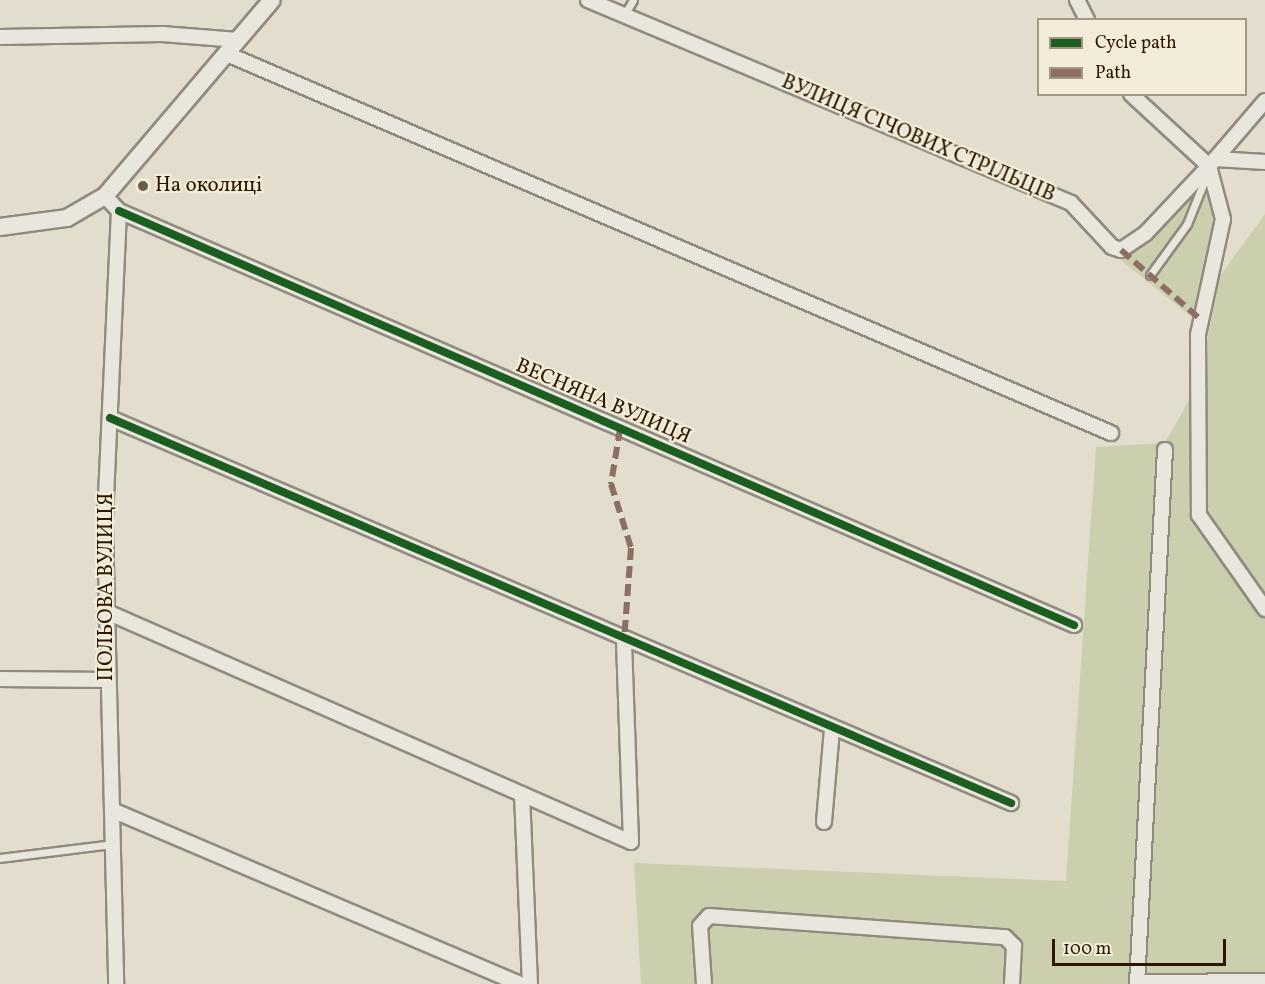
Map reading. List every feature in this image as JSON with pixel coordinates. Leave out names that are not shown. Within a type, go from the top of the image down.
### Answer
[{"type":"street","points":[[0,226],[67,218],[105,196],[272,0]]},
{"type":"street","name":"ВУЛИЦЯ СІЧОВИХ СТРІЛЬЦІВ","points":[[588,0],[1071,203],[1112,247],[1121,250],[1145,234],[1212,162]]},
{"type":"street","points":[[1077,0],[1086,18]]},
{"type":"street","points":[[0,37],[162,34],[238,40]]},
{"type":"street","points":[[226,54],[1111,433]]},
{"type":"street","points":[[1133,96],[1212,162],[1223,219],[1198,335],[1199,515],[1265,609]]},
{"type":"street","points":[[1212,162],[1265,101]]},
{"type":"street","points":[[1212,162],[1265,162]]},
{"type":"street","points":[[105,196],[119,211]]},
{"type":"street","name":"ПОЛЬОВА ВУЛИЦЯ","points":[[116,984],[106,680],[110,418],[119,211]]},
{"type":"street","name":"ВЕСНЯНА ВУЛИЦЯ","points":[[119,211],[1074,625]]},
{"type":"street","points":[[110,418],[624,641],[1011,803]]},
{"type":"street","points":[[1165,450],[1137,983],[1265,981]]},
{"type":"street","points":[[107,612],[631,842],[624,641]]},
{"type":"street","points":[[0,679],[106,680]]},
{"type":"street","points":[[824,822],[832,728]]},
{"type":"street","points":[[522,794],[530,984]]},
{"type":"street","points":[[112,810],[519,984]]},
{"type":"street","points":[[704,984],[700,926],[709,916],[1005,937],[1014,946],[1012,984]]},
{"type":"lane","points":[[624,15],[633,0]]},
{"type":"lane","points":[[1150,275],[1187,224],[1212,162]]},
{"type":"lane","points":[[0,858],[112,844]]},
{"type":"green space","points":[[1201,182],[1207,182],[1213,196],[1214,228],[1193,318],[1117,257],[1138,249]]},
{"type":"green space","points":[[1265,214],[1265,984],[641,984],[634,863],[1066,881],[1096,447],[1165,443],[1199,382],[1220,276]]},
{"type":"marked path","points":[[1121,250],[1200,319]]},
{"type":"marked path","points":[[620,429],[611,484],[631,548],[624,641]]},
{"type":"cycle path","points":[[119,211],[1074,625]]},
{"type":"cycle path","points":[[110,418],[1011,803]]},
{"type":"place","name":"На околиці","points":[[143,186]]}]
